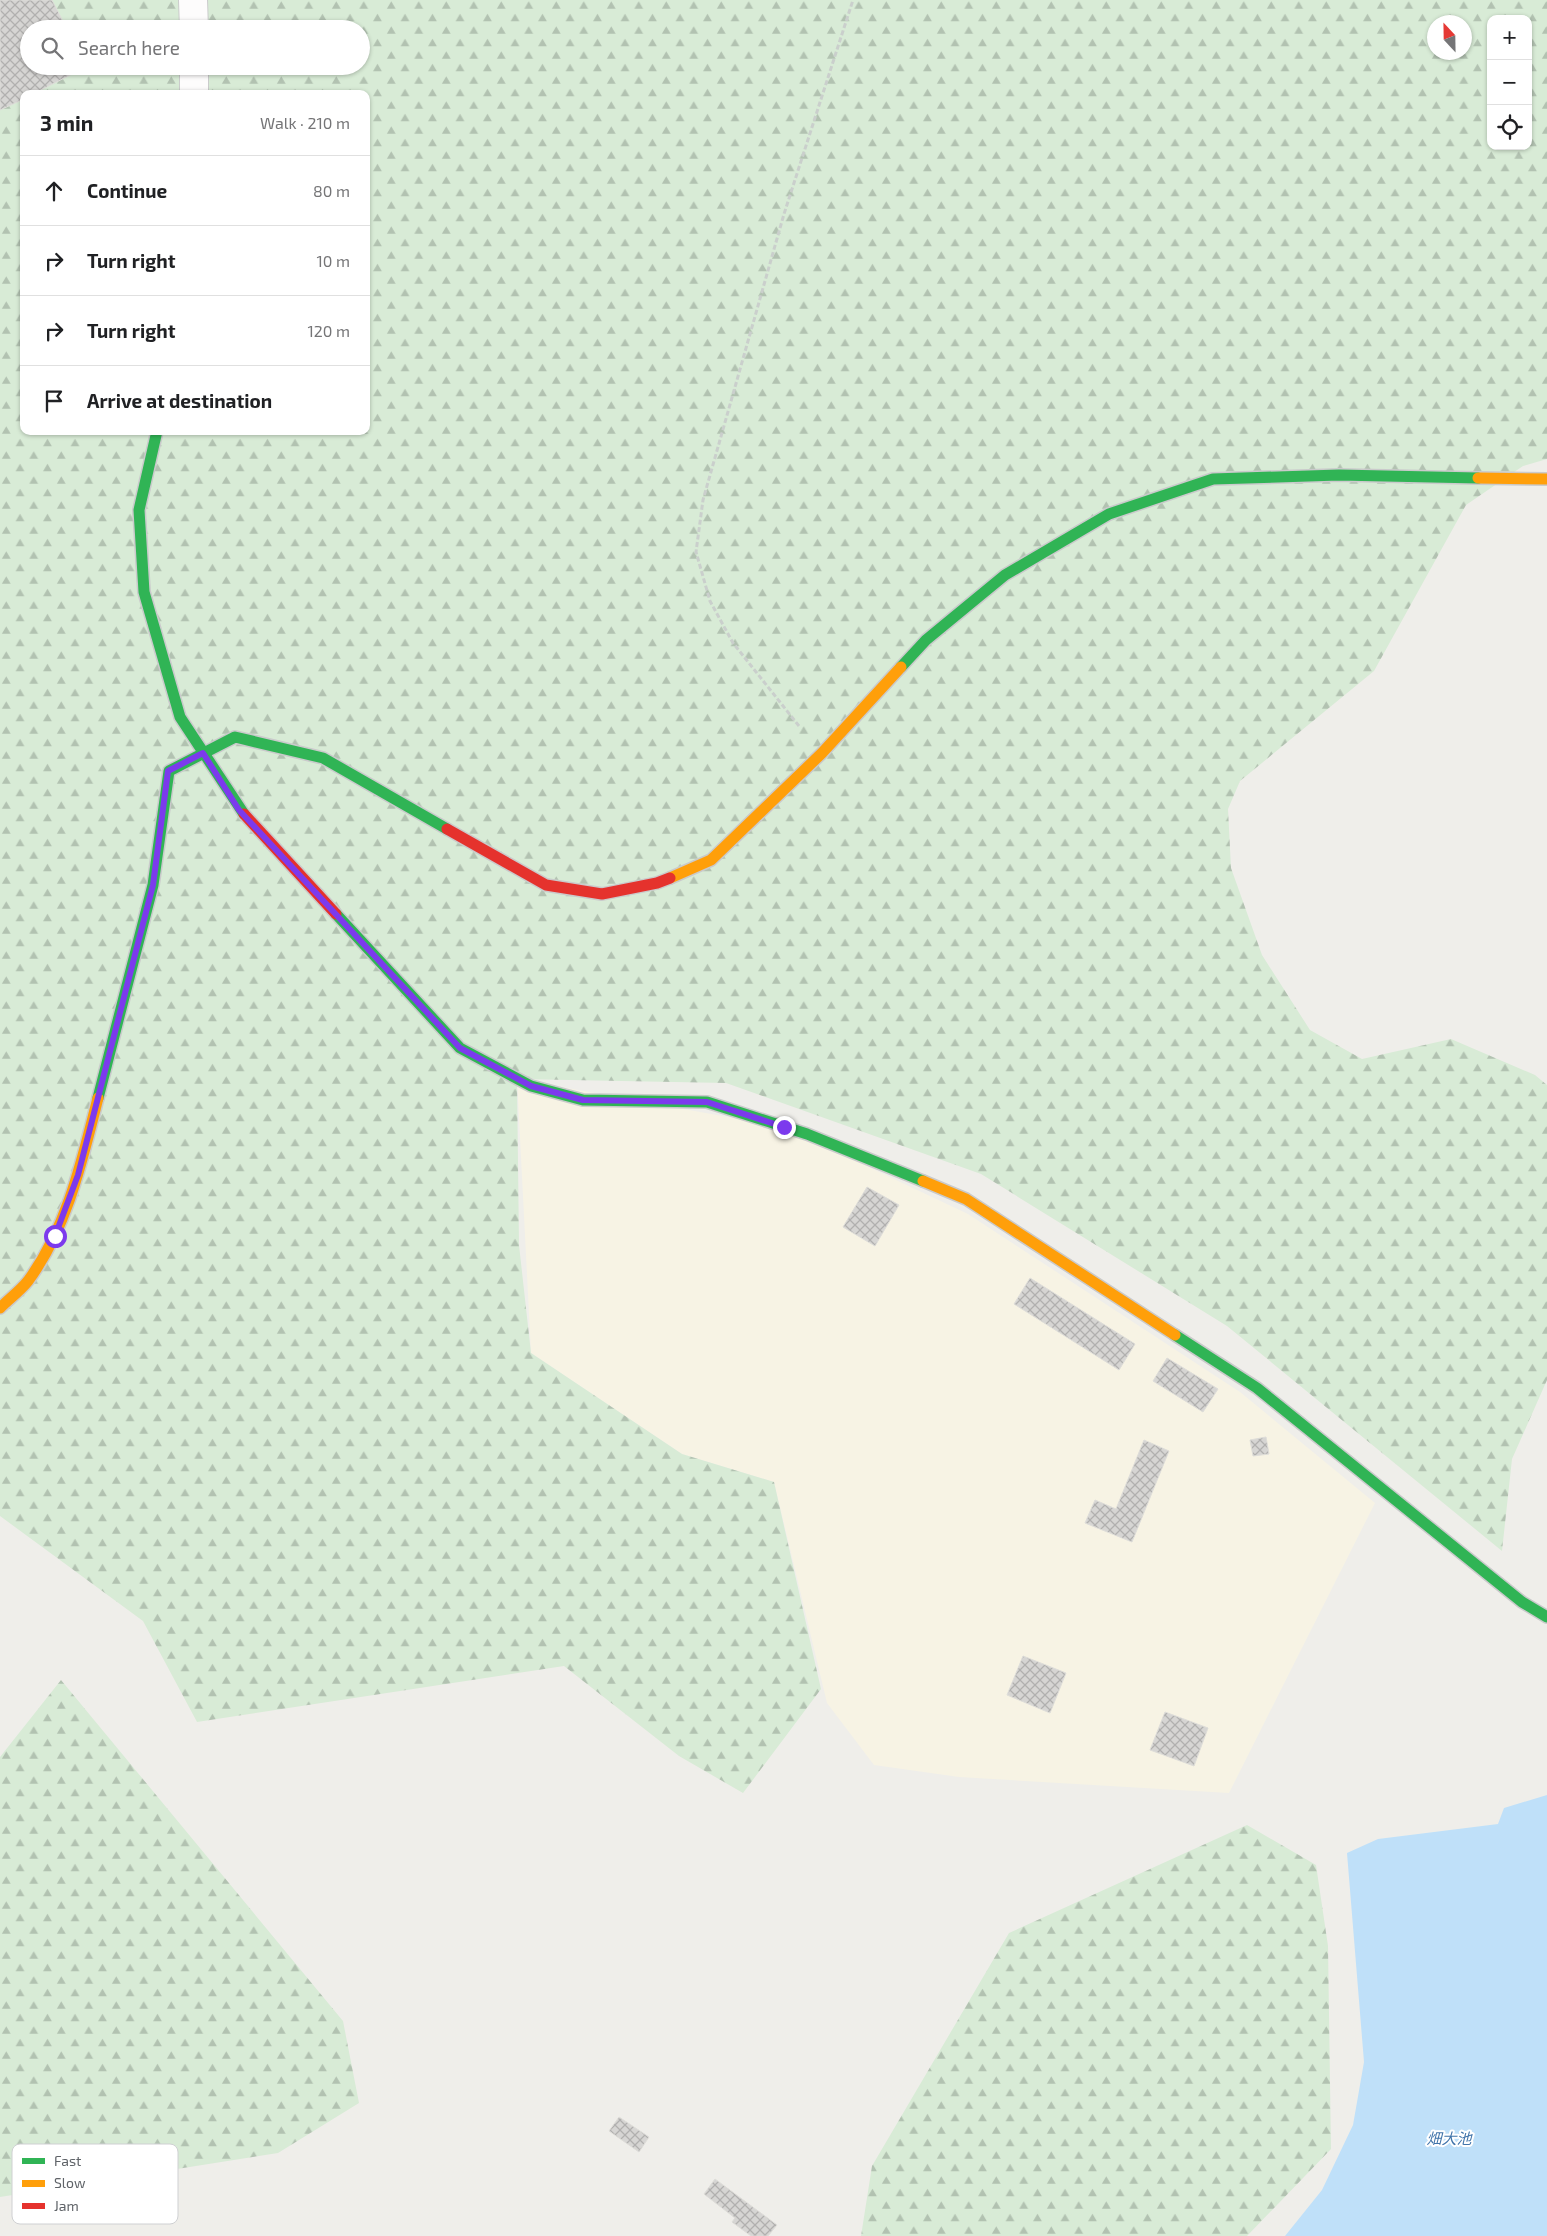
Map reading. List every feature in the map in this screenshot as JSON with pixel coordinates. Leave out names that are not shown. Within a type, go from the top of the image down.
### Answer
[{"type":"street","points":[[193,0],[194,20]]},
{"type":"street","points":[[194,75],[194,90]]},
{"type":"street","points":[[156,435],[139,510],[144,592],[180,717],[239,810],[460,1048],[531,1086],[583,1100],[707,1102],[807,1134],[966,1199],[1257,1388],[1522,1602],[1547,1617]]},
{"type":"street","points":[[0,1308],[27,1282],[55,1236],[78,1175],[153,885],[168,771],[235,737],[323,758],[546,884],[602,894],[657,883],[710,860],[822,753],[933,634],[1005,574],[1109,514],[1213,479],[1338,475],[1547,479]]},
{"type":"path","points":[[822,753],[733,643],[710,601],[696,552],[703,500],[779,233],[853,0]]},
{"type":"shaded area","points":[[517,1079],[784,1127],[968,1214],[1240,1392],[1375,1503],[1229,1793],[959,1777],[874,1765],[827,1703],[774,1482],[682,1454],[531,1353]]},
{"type":"green space","points":[[0,0],[1547,0],[1547,459],[1523,466],[1466,505],[1374,671],[1240,781],[1228,809],[1231,868],[1262,955],[1310,1030],[1362,1059],[1451,1039],[1535,1075],[1547,1085],[1547,1380],[1512,1459],[1502,1551],[1227,1326],[981,1174],[726,1083],[517,1079],[519,1245],[531,1353],[682,1454],[774,1482],[821,1689],[743,1793],[679,1756],[564,1666],[197,1722],[143,1621],[0,1516]]},
{"type":"green space","points":[[61,1680],[343,2021],[359,2103],[278,2153],[178,2169],[178,2144],[12,2144],[12,2195],[0,2197],[0,1757]]},
{"type":"green space","points":[[1247,1825],[1316,1865],[1328,1946],[1331,2149],[1247,2236],[861,2236],[872,2166],[1009,1933]]},
{"type":"water","name":"畑大池","points":[[1547,1795],[1547,2236],[1285,2236],[1322,2190],[1353,2125],[1364,2062],[1347,1853],[1378,1839],[1498,1824],[1504,1808]]},
{"type":"building","points":[[0,0],[52,0],[62,20],[20,20],[20,75],[70,75],[41,90],[20,90],[20,101],[0,110]]},
{"type":"building","points":[[867,1187],[899,1205],[875,1246],[843,1227]]},
{"type":"building","points":[[1030,1278],[1135,1344],[1119,1370],[1014,1304]]},
{"type":"building","points":[[1167,1358],[1218,1389],[1203,1412],[1153,1381]]},
{"type":"building","points":[[1266,1437],[1269,1454],[1253,1456],[1250,1440]]},
{"type":"building","points":[[1144,1440],[1169,1451],[1132,1542],[1085,1523],[1095,1500],[1116,1509]]},
{"type":"building","points":[[1023,1656],[1066,1673],[1050,1713],[1007,1695]]},
{"type":"building","points":[[1165,1712],[1208,1728],[1194,1766],[1150,1750]]},
{"type":"building","points":[[619,2117],[649,2137],[639,2152],[609,2131]]},
{"type":"building","points":[[715,2179],[777,2225],[768,2236],[751,2236],[732,2222],[735,2218],[704,2194]]},
{"type":"traffic: fast","points":[[156,435],[139,510],[144,592],[180,717],[244,814]]},
{"type":"traffic: fast","points":[[901,667],[926,640],[1005,575],[1109,514],[1213,479],[1339,475],[1478,478]]},
{"type":"traffic: fast","points":[[98,1098],[153,885],[169,771],[235,737],[323,758],[447,829]]},
{"type":"traffic: fast","points":[[336,914],[460,1048],[531,1086],[583,1100],[707,1102],[807,1134],[923,1181]]},
{"type":"traffic: fast","points":[[1175,1335],[1257,1388],[1522,1602],[1547,1617]]},
{"type":"traffic: slow","points":[[1478,478],[1547,479]]},
{"type":"traffic: slow","points":[[670,878],[711,860],[822,753],[901,667]]},
{"type":"traffic: slow","points":[[0,1308],[28,1281],[42,1261],[53,1239],[72,1193],[98,1098]]},
{"type":"traffic: slow","points":[[923,1181],[966,1199],[1175,1335]]},
{"type":"traffic: jam","points":[[244,814],[336,914]]},
{"type":"traffic: jam","points":[[447,829],[546,885],[602,894],[657,883],[670,878]]},
{"type":"route","points":[[55,1236],[78,1175],[153,885],[168,771],[203,753],[239,810],[460,1048],[531,1086],[583,1100],[707,1102],[784,1127]]}]
